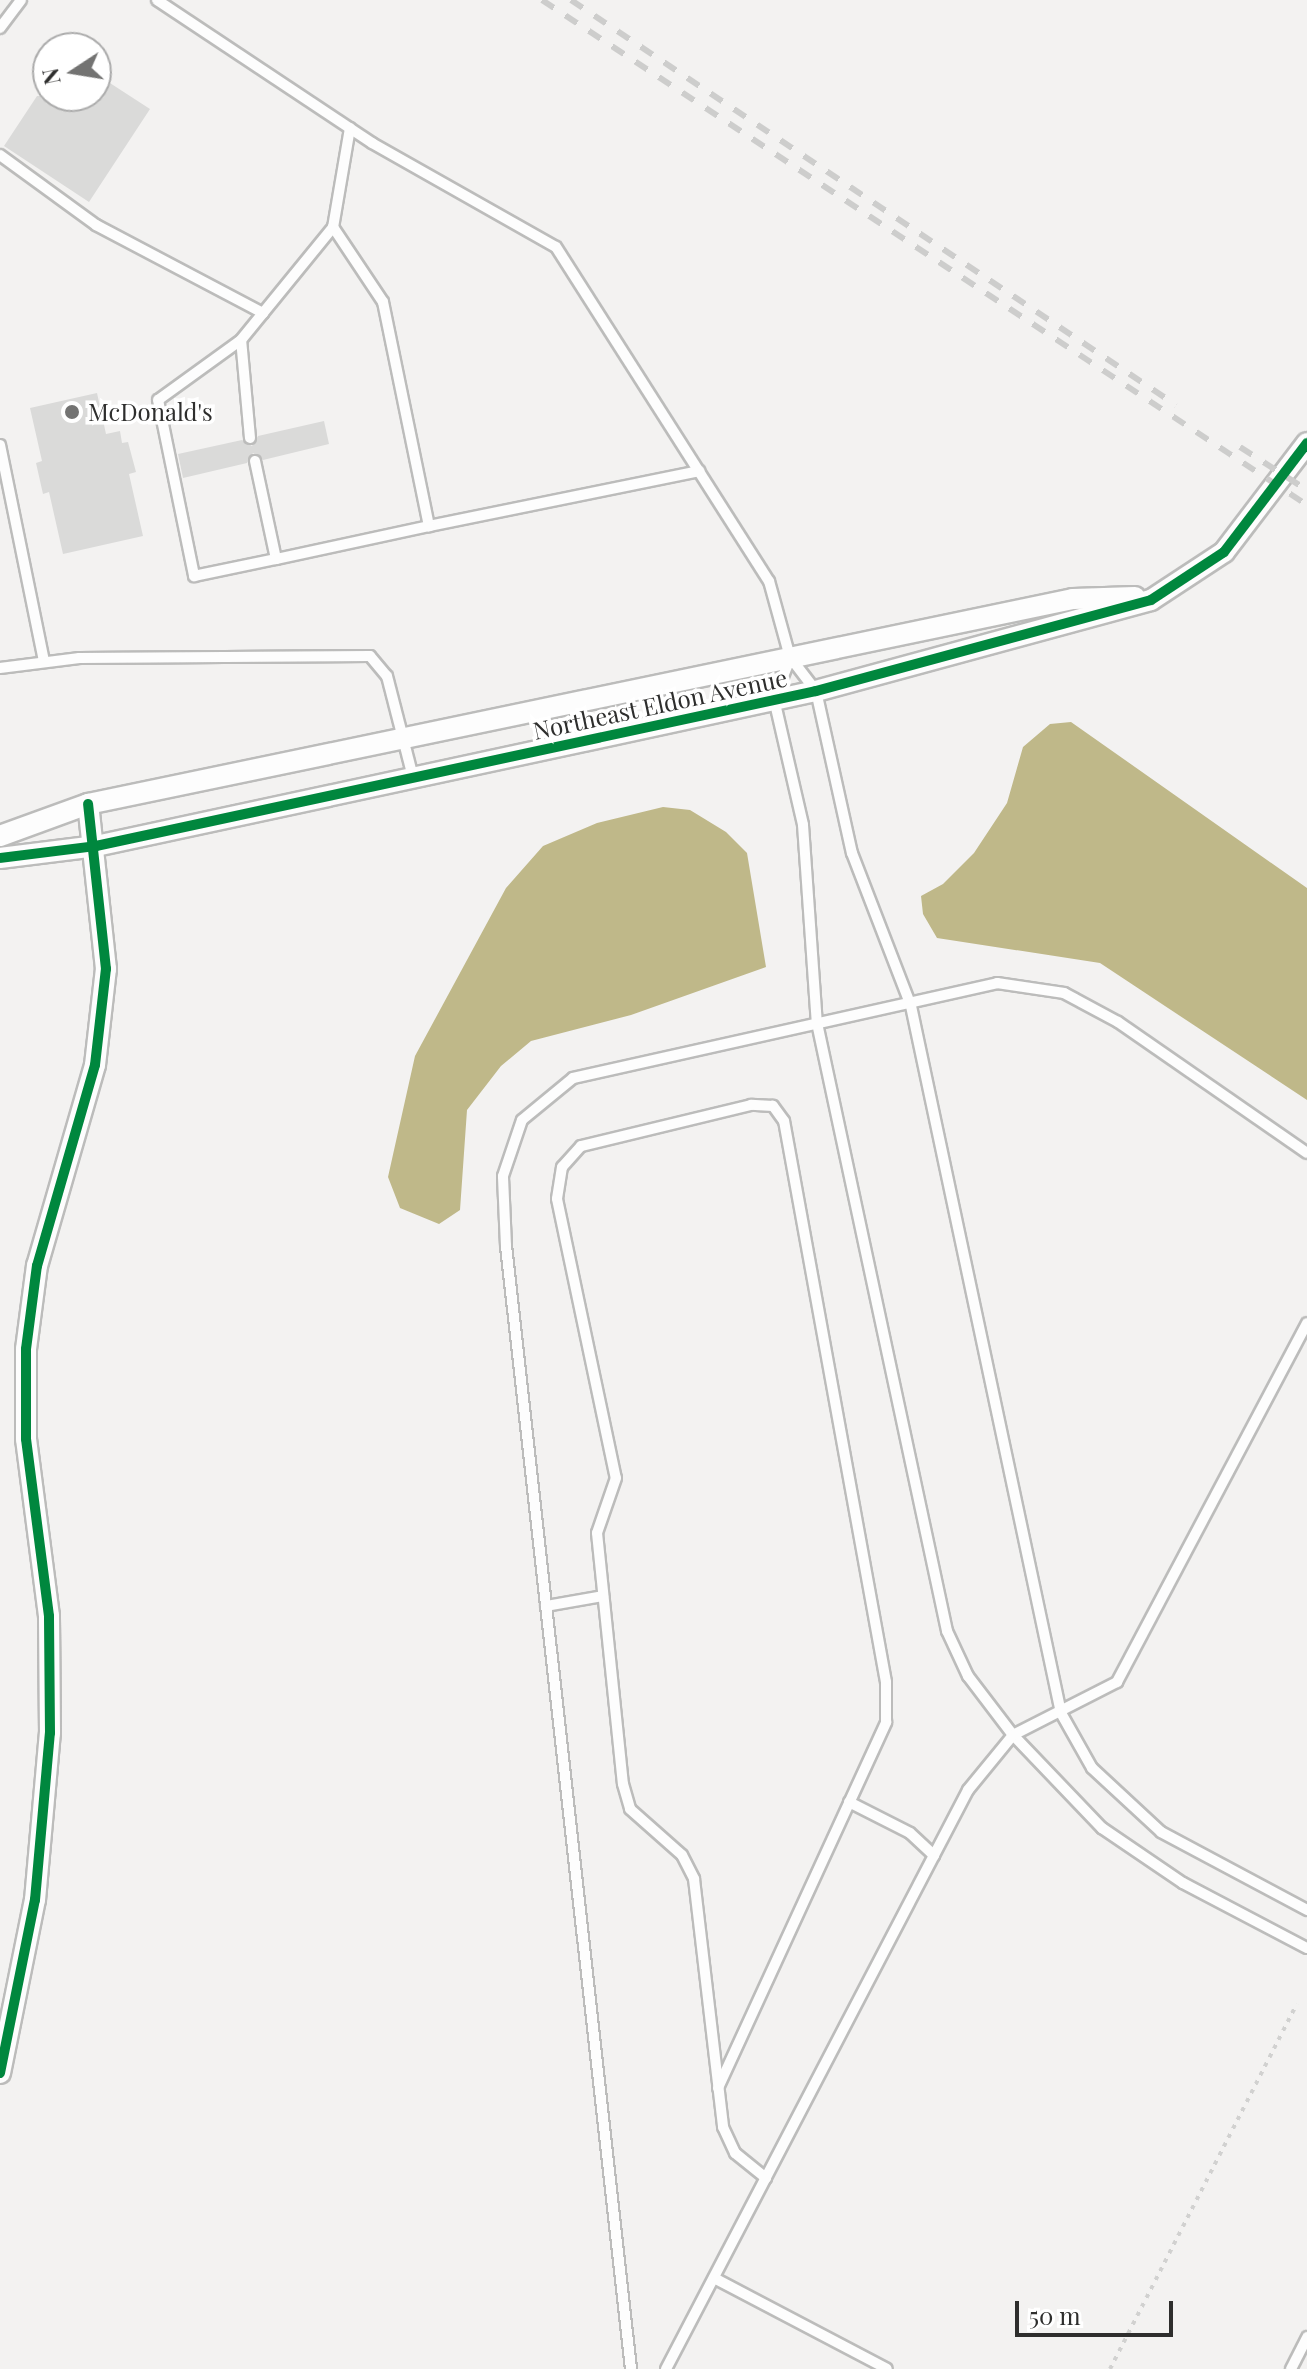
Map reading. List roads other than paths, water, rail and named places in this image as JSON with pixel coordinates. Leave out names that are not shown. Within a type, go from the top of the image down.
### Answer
[{"type":"street","name":"Northeast Eldon Avenue","points":[[0,858],[96,846],[816,691],[1151,600],[1224,552],[1307,443]]},
{"type":"street","name":"Northeast Eldon Avenue","points":[[0,836],[88,804],[790,657],[1073,599],[1125,595],[1151,600]]},
{"type":"street","points":[[0,2073],[35,1900],[50,1733],[49,1616],[26,1439],[26,1349],[37,1266],[95,1065],[106,969],[96,846],[88,804]]},
{"type":"lane","points":[[0,28],[21,0]]},
{"type":"lane","points":[[157,0],[350,128],[556,247],[769,581],[790,657],[816,691],[852,853],[911,1006],[1061,1713],[1092,1768],[1161,1832],[1307,1910]]},
{"type":"lane","points":[[350,128],[333,227],[241,340],[158,400],[194,576],[699,471]]},
{"type":"lane","points":[[0,155],[96,225],[263,313]]},
{"type":"lane","points":[[333,227],[383,302],[429,526]]},
{"type":"lane","points":[[241,340],[250,438]]},
{"type":"lane","points":[[0,445],[44,662]]},
{"type":"lane","points":[[255,461],[276,559]]},
{"type":"lane","points":[[0,668],[44,662],[370,656],[387,676],[413,777]]},
{"type":"lane","points":[[790,657],[774,699],[803,825],[817,1023],[947,1631],[968,1676],[1013,1735],[1102,1828],[1147,1862],[1307,1948]]},
{"type":"lane","points":[[631,2369],[506,1246],[503,1176],[522,1120],[573,1078],[817,1023],[911,1006],[997,983],[1064,993],[1118,1022],[1307,1153]]},
{"type":"lane","points":[[718,2088],[886,1722],[886,1682],[784,1121],[773,1106],[751,1105],[581,1146],[562,1167],[557,1199],[616,1478],[597,1533],[630,1809],[682,1855],[694,1879],[718,2088],[723,2127],[735,2153],[766,2178]]},
{"type":"lane","points":[[666,2369],[968,1790],[1013,1735],[1117,1682],[1307,1323]]},
{"type":"lane","points":[[546,1606],[603,1596]]},
{"type":"lane","points":[[849,1802],[910,1833],[934,1855]]},
{"type":"lane","points":[[714,2278],[887,2369]]},
{"type":"lane","points":[[1291,2369],[1307,2337]]},
{"type":"railway","points":[[542,0],[1307,505]]},
{"type":"railway","points":[[571,0],[1176,405]]},
{"type":"railway","points":[[1240,447],[1307,490]]},
{"type":"place","name":"McDonald's","points":[[72,412]]}]
